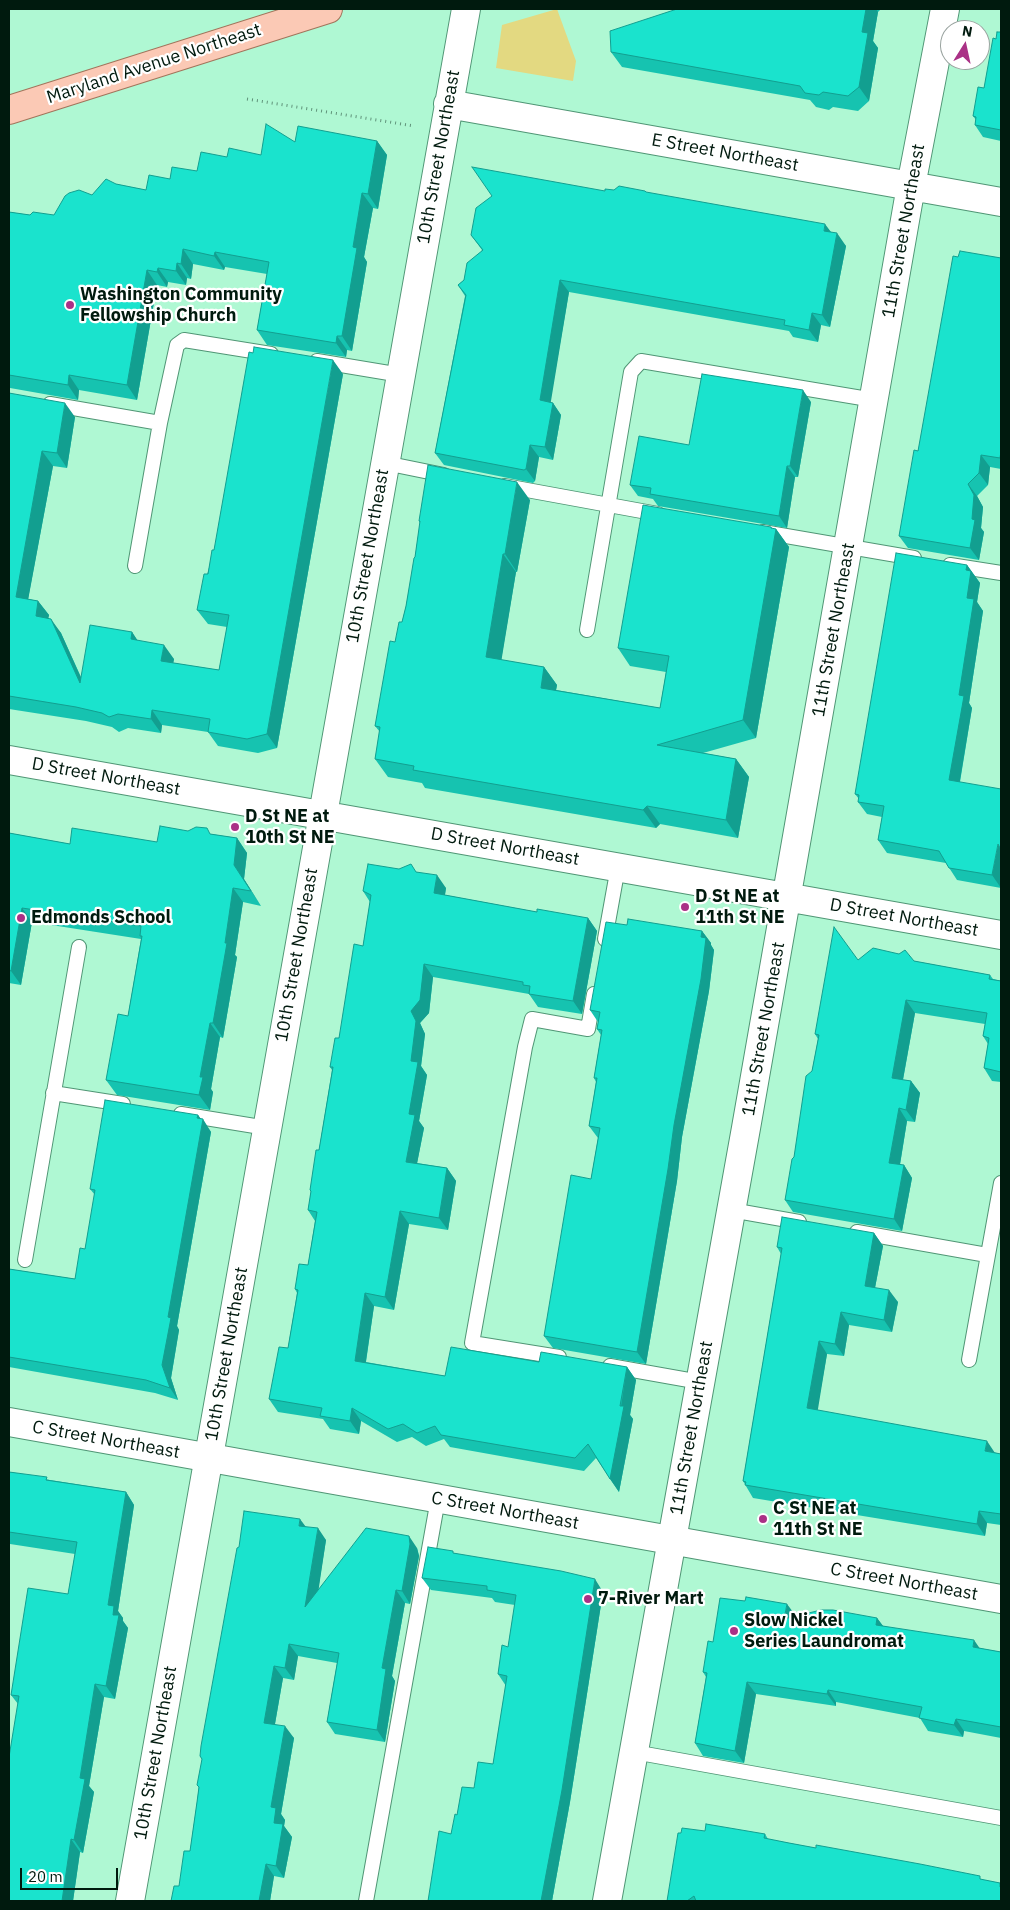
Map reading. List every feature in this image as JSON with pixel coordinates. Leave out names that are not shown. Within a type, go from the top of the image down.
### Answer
[{"type":"main road","name":"Maryland Avenue Northeast","points":[[9,110],[328,9]]},
{"type":"street","name":"10th Street Northeast","points":[[130,1901],[466,9]]},
{"type":"street","name":"11th Street Northeast","points":[[607,1901],[787,898],[911,186],[945,9]]},
{"type":"street","name":"E Street Northeast","points":[[448,104],[1001,202]]},
{"type":"street","name":"D Street Northeast","points":[[9,760],[1001,935]]},
{"type":"street","name":"C Street Northeast","points":[[9,1422],[672,1542],[1001,1599]]},
{"type":"lane","points":[[135,566],[160,423],[177,345],[184,340],[281,355]]},
{"type":"lane","points":[[300,358],[401,375]]},
{"type":"lane","points":[[587,630],[631,372],[641,361],[874,400]]},
{"type":"lane","points":[[37,402],[160,423]]},
{"type":"lane","points":[[385,464],[455,477]]},
{"type":"lane","points":[[494,484],[675,517]]},
{"type":"lane","points":[[752,530],[1001,573]]},
{"type":"lane","points":[[602,953],[618,867]]},
{"type":"lane","points":[[25,1260],[78,947]]},
{"type":"lane","points":[[569,1359],[472,1342],[525,1047],[532,1019],[588,1029],[597,982]]},
{"type":"lane","points":[[53,1093],[132,1106]]},
{"type":"lane","points":[[171,1112],[266,1128]]},
{"type":"lane","points":[[969,1360],[1001,1183]]},
{"type":"lane","points":[[731,1210],[814,1224]]},
{"type":"lane","points":[[843,1230],[988,1255]]},
{"type":"lane","points":[[598,1364],[700,1382]]},
{"type":"lane","points":[[366,1901],[438,1499]]},
{"type":"lane","points":[[634,1752],[1001,1818]]},
{"type":"path","points":[[247,99],[414,126]]},
{"type":"shaded area","points":[[557,9],[576,61],[573,81],[496,68],[502,25]]},
{"type":"building","points":[[677,9],[866,9],[862,32],[868,33],[859,87],[848,96],[823,92],[819,95],[805,93],[800,86],[611,52],[610,31]]},
{"type":"building","points":[[997,32],[1001,32],[1001,130],[975,125],[976,117],[973,116],[978,87],[984,88],[987,70],[990,70],[993,38],[996,39]]},
{"type":"building","points":[[266,124],[295,142],[298,126],[377,141],[368,194],[362,193],[353,247],[357,248],[342,336],[337,336],[336,343],[257,330],[269,262],[215,252],[214,256],[183,249],[181,264],[177,263],[176,271],[158,268],[157,272],[147,270],[127,385],[69,375],[68,385],[9,375],[9,212],[30,215],[33,212],[54,215],[65,196],[69,193],[79,190],[92,195],[106,179],[116,184],[146,190],[149,175],[170,179],[172,167],[197,171],[201,152],[227,157],[229,148],[261,155]]},
{"type":"building","points":[[472,167],[605,191],[605,189],[614,190],[619,186],[825,224],[824,231],[837,233],[822,315],[812,313],[809,330],[784,325],[785,320],[560,280],[540,400],[553,403],[545,447],[530,445],[526,469],[524,470],[435,453],[466,295],[458,285],[464,280],[467,263],[483,250],[471,235],[476,208],[492,196]]},
{"type":"building","points":[[960,251],[1001,258],[1001,451],[1000,458],[981,455],[979,473],[968,484],[974,495],[972,519],[975,520],[970,548],[899,536],[914,450],[918,451],[953,256],[958,257]]},
{"type":"building","points":[[254,347],[333,360],[267,734],[247,739],[208,732],[210,719],[152,710],[151,719],[118,714],[109,717],[102,713],[76,707],[9,696],[9,393],[65,403],[57,453],[42,451],[16,597],[38,601],[36,616],[51,619],[80,683],[90,625],[132,632],[131,639],[164,645],[161,661],[219,670],[229,615],[197,610],[204,574],[208,574],[212,550],[214,550],[249,352],[253,353]]},
{"type":"building","points":[[702,374],[803,390],[779,516],[650,494],[651,488],[630,485],[639,436],[689,445]]},
{"type":"building","points":[[428,465],[517,482],[486,657],[544,667],[541,688],[660,708],[669,656],[618,648],[643,505],[776,529],[743,720],[657,745],[736,759],[726,820],[647,806],[643,810],[413,770],[414,766],[375,759],[380,727],[375,726],[390,641],[395,642],[399,622],[402,622],[406,606]]},
{"type":"building","points":[[896,553],[967,565],[966,570],[971,571],[967,598],[974,599],[959,695],[964,696],[949,780],[1001,789],[1001,850],[998,844],[992,875],[949,868],[939,851],[878,840],[884,806],[858,802],[859,795],[855,794]]},
{"type":"building","points":[[160,826],[188,831],[196,827],[207,828],[210,834],[237,838],[234,865],[251,891],[233,888],[225,943],[227,943],[213,1023],[210,1023],[200,1077],[203,1077],[199,1095],[106,1080],[118,1014],[128,1016],[142,936],[140,936],[141,926],[22,908],[11,971],[9,970],[9,833],[70,844],[72,828],[157,842]]},
{"type":"building","points":[[368,864],[399,869],[411,864],[416,872],[437,875],[434,893],[537,912],[537,909],[588,918],[573,1001],[529,994],[530,986],[523,985],[523,982],[424,964],[420,1000],[411,1011],[416,1021],[411,1061],[418,1062],[409,1114],[415,1115],[406,1162],[447,1168],[439,1218],[400,1211],[385,1297],[365,1293],[355,1361],[445,1376],[451,1347],[539,1362],[541,1352],[627,1367],[620,1406],[624,1406],[610,1479],[588,1444],[575,1458],[441,1435],[435,1426],[417,1433],[403,1424],[388,1429],[352,1408],[350,1421],[320,1416],[322,1408],[269,1399],[279,1347],[288,1348],[298,1290],[295,1289],[299,1264],[308,1265],[317,1212],[308,1210],[310,1190],[333,1067],[330,1067],[335,1038],[339,1038],[354,944],[363,946],[371,895],[363,891]]},
{"type":"building","points":[[628,919],[702,931],[701,937],[706,938],[701,979],[674,1125],[637,1352],[544,1336],[571,1175],[591,1179],[600,1128],[589,1126],[602,1030],[597,1029],[600,1012],[590,1010],[606,922],[627,925]]},
{"type":"building","points":[[834,927],[858,960],[873,948],[899,954],[905,950],[914,961],[990,975],[989,979],[1001,981],[1001,1072],[984,1068],[989,1038],[983,1036],[987,1013],[906,1000],[892,1078],[911,1081],[906,1110],[899,1108],[889,1163],[904,1165],[894,1219],[785,1200],[792,1159],[794,1157],[806,1076],[812,1071],[819,1035],[815,1034]]},
{"type":"building","points":[[105,1100],[198,1115],[197,1118],[203,1119],[168,1317],[171,1318],[162,1365],[170,1388],[146,1380],[9,1357],[9,1269],[75,1279],[80,1248],[85,1249],[95,1190],[90,1189]]},
{"type":"building","points":[[782,1217],[874,1233],[865,1286],[889,1290],[884,1320],[841,1312],[835,1344],[819,1341],[807,1408],[987,1441],[985,1451],[1001,1454],[1001,1514],[979,1511],[977,1524],[745,1485],[746,1482],[743,1481],[782,1248],[777,1247]]},
{"type":"building","points":[[9,1472],[47,1477],[46,1480],[126,1492],[108,1605],[114,1606],[113,1615],[119,1615],[106,1686],[95,1684],[80,1778],[85,1779],[74,1840],[71,1839],[62,1901],[9,1901],[9,1757],[19,1696],[11,1695],[28,1588],[68,1594],[77,1542],[9,1532]]},
{"type":"building","points":[[244,1511],[300,1519],[299,1526],[318,1528],[305,1607],[366,1528],[409,1536],[410,1544],[402,1591],[396,1590],[382,1668],[386,1669],[377,1730],[327,1722],[339,1653],[289,1644],[285,1668],[274,1666],[264,1723],[285,1726],[271,1807],[276,1808],[274,1823],[283,1824],[276,1866],[266,1864],[259,1901],[171,1901],[174,1886],[179,1886],[184,1851],[190,1851],[199,1787],[197,1785],[202,1759],[200,1756],[201,1746],[237,1548],[239,1547]]},
{"type":"building","points":[[428,1547],[595,1579],[562,1790],[541,1901],[428,1901],[439,1831],[451,1834],[455,1814],[457,1815],[462,1787],[474,1788],[478,1762],[493,1764],[507,1676],[498,1674],[502,1645],[508,1647],[516,1595],[487,1590],[487,1586],[422,1578]]},
{"type":"building","points":[[746,1597],[787,1604],[784,1619],[821,1610],[833,1610],[877,1618],[876,1625],[974,1640],[973,1647],[1001,1652],[1001,1727],[956,1719],[954,1725],[919,1718],[922,1707],[828,1690],[827,1694],[747,1682],[735,1751],[695,1743],[707,1673],[703,1672],[708,1641],[713,1642],[720,1598],[745,1601]]},
{"type":"building","points":[[706,1824],[765,1834],[764,1838],[789,1843],[816,1848],[816,1845],[980,1876],[980,1879],[1000,1883],[1001,1901],[696,1901],[694,1896],[687,1901],[667,1901],[678,1833],[681,1833],[682,1828],[705,1831]]},
{"type":"place","name":"Washington Community Fellowship Church","points":[[70,305]]},
{"type":"place","name":"D St NE at 10th St NE","points":[[235,827]]},
{"type":"place","name":"D St NE at 11th St NE","points":[[685,907]]},
{"type":"place","name":"Edmonds School","points":[[21,918]]},
{"type":"place","name":"C St NE at 11th St NE","points":[[763,1519]]},
{"type":"place","name":"7-River Mart","points":[[588,1599]]},
{"type":"place","name":"Slow Nickel Series Laundromat","points":[[734,1631]]}]
